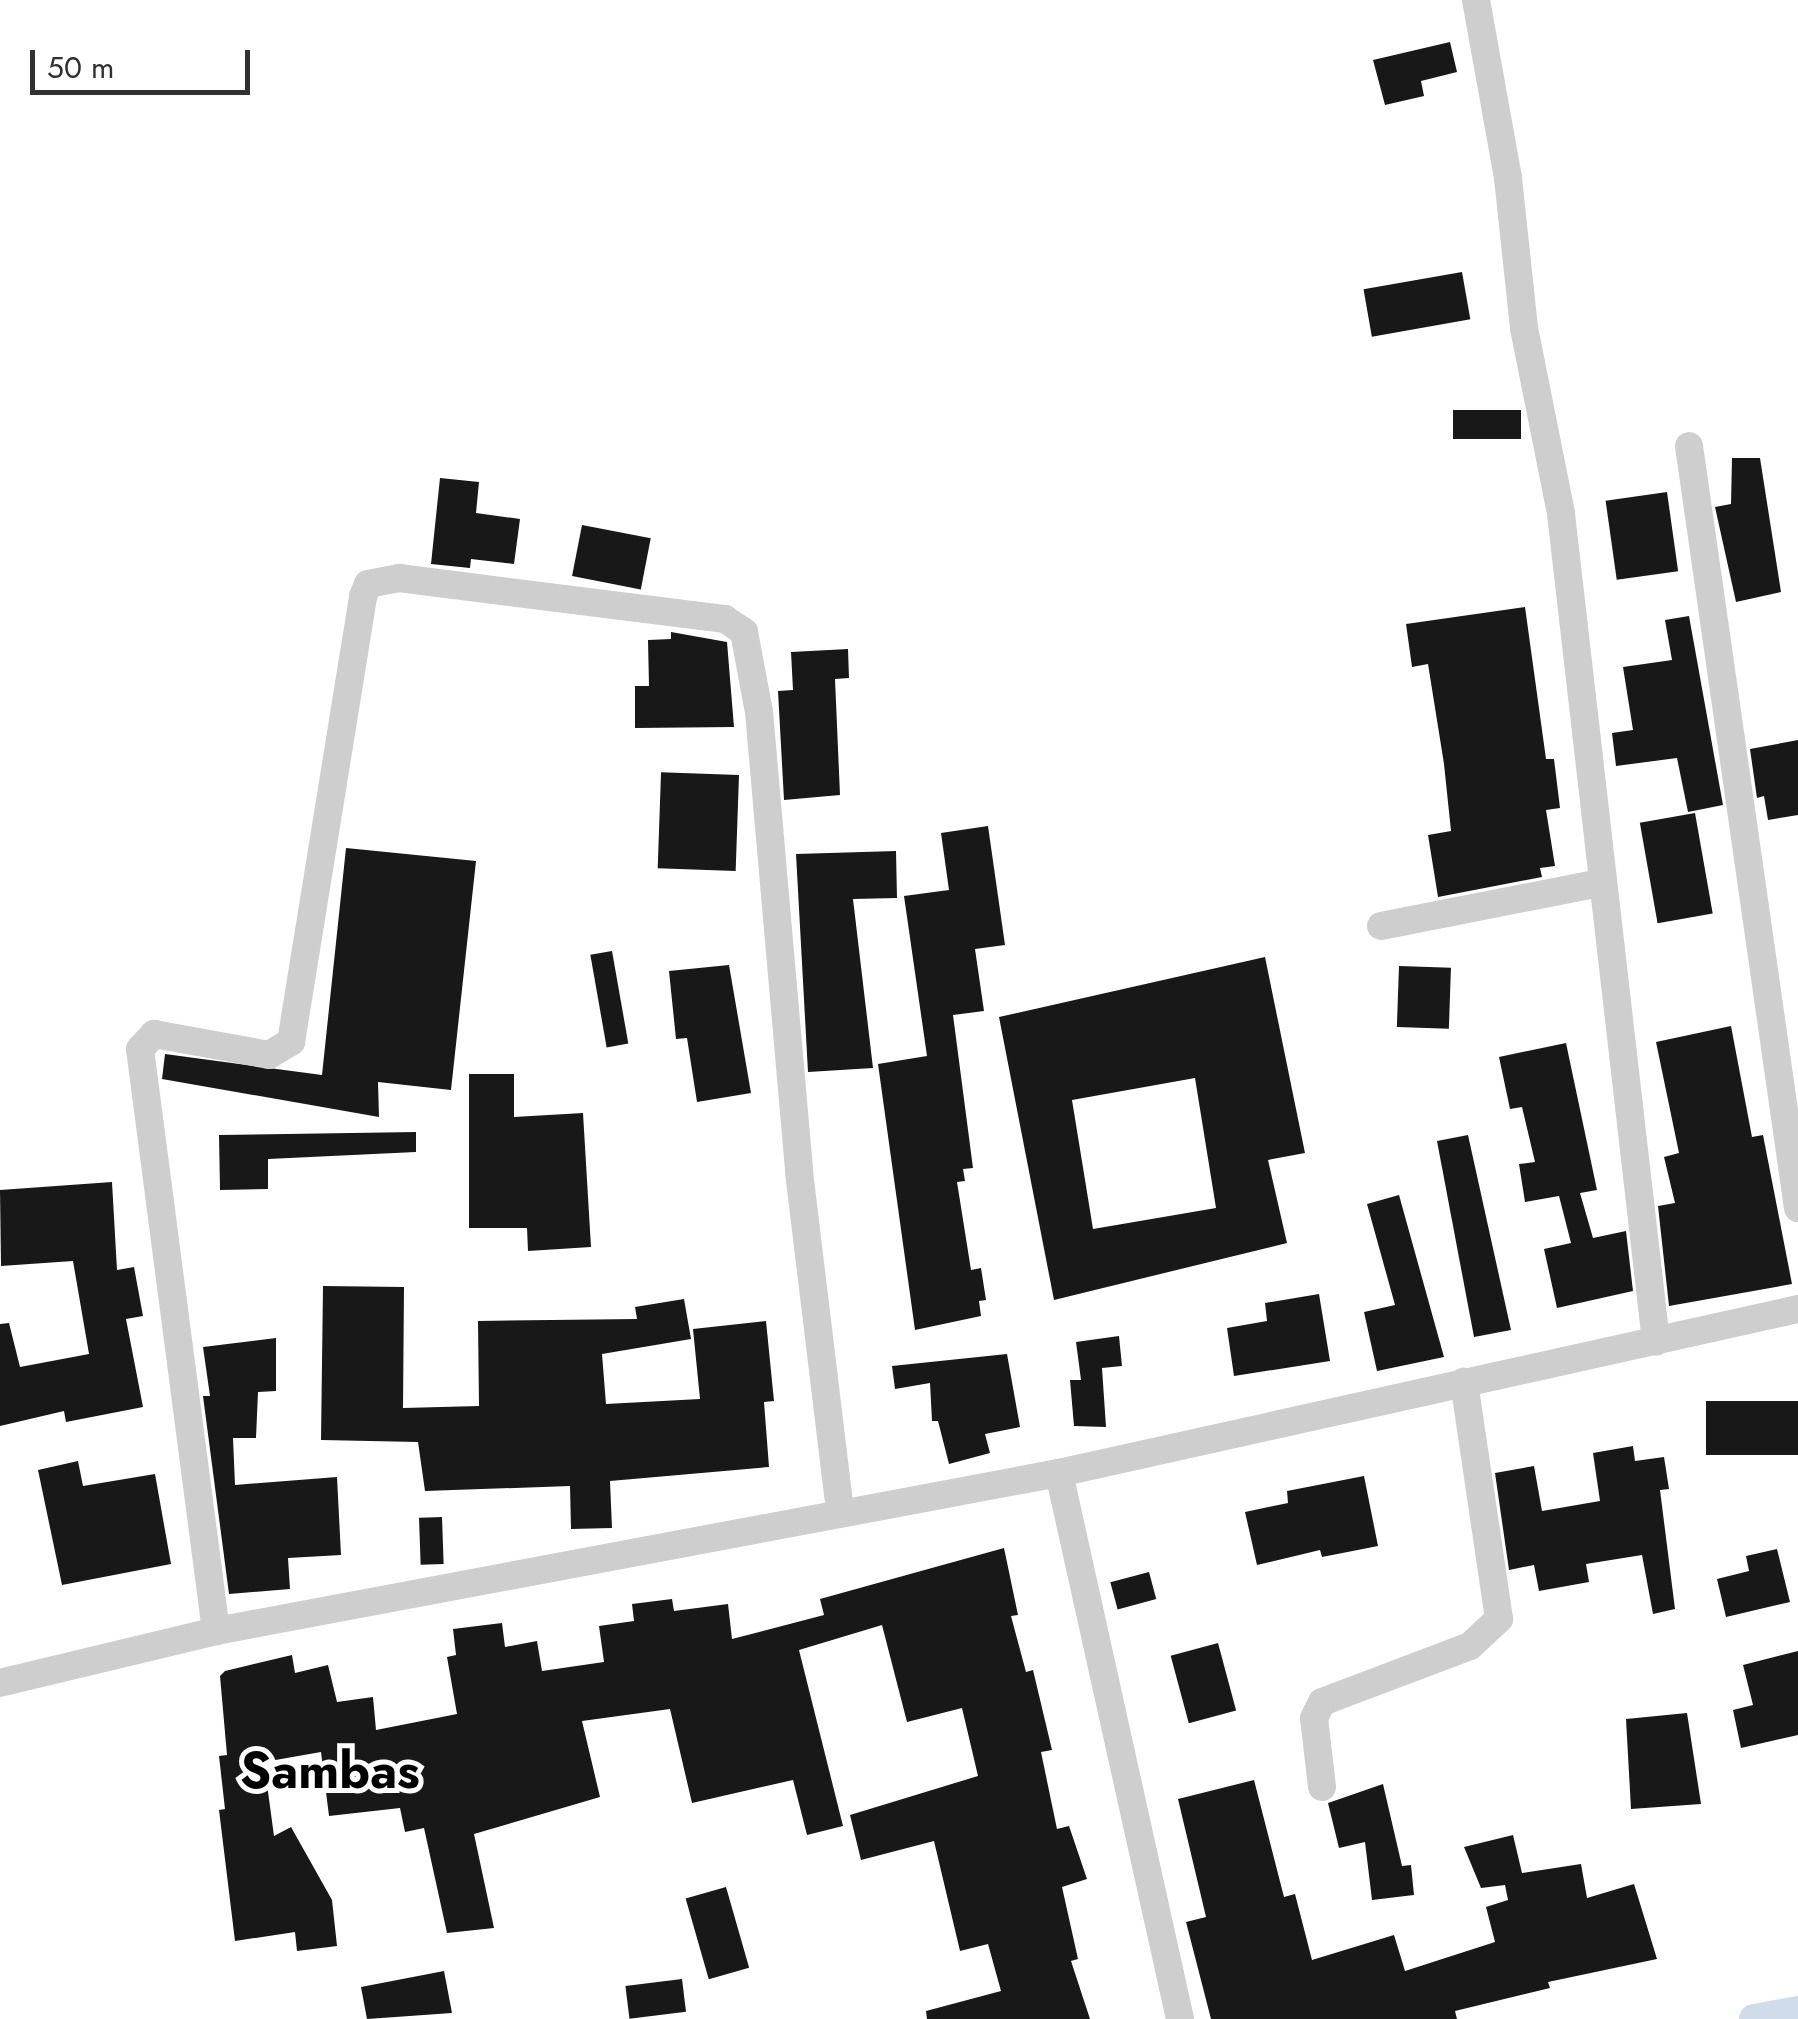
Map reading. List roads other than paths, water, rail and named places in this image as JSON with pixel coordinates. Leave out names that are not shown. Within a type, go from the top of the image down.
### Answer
[{"type":"street","points":[[1476,0],[1508,178],[1524,328],[1561,514],[1600,883],[1656,1342]]},
{"type":"street","points":[[1689,446],[1798,1208]]},
{"type":"street","points":[[216,1631],[140,1049],[154,1034],[270,1056],[291,1042],[363,596],[368,584],[398,578],[725,619],[744,632],[759,712],[799,1172],[840,1511]]},
{"type":"street","points":[[1381,926],[1600,883]]},
{"type":"street","points":[[0,1683],[216,1631],[840,1511],[1060,1473],[1798,1310]]},
{"type":"street","points":[[1322,1787],[1314,1718],[1322,1702],[1470,1646],[1499,1619],[1464,1382]]},
{"type":"street","points":[[1060,1473],[1180,2019]]},
{"type":"waterway","points":[[1754,2019],[1798,2011]]},
{"type":"district","name":"Sambas","points":[[330,1771]]}]
